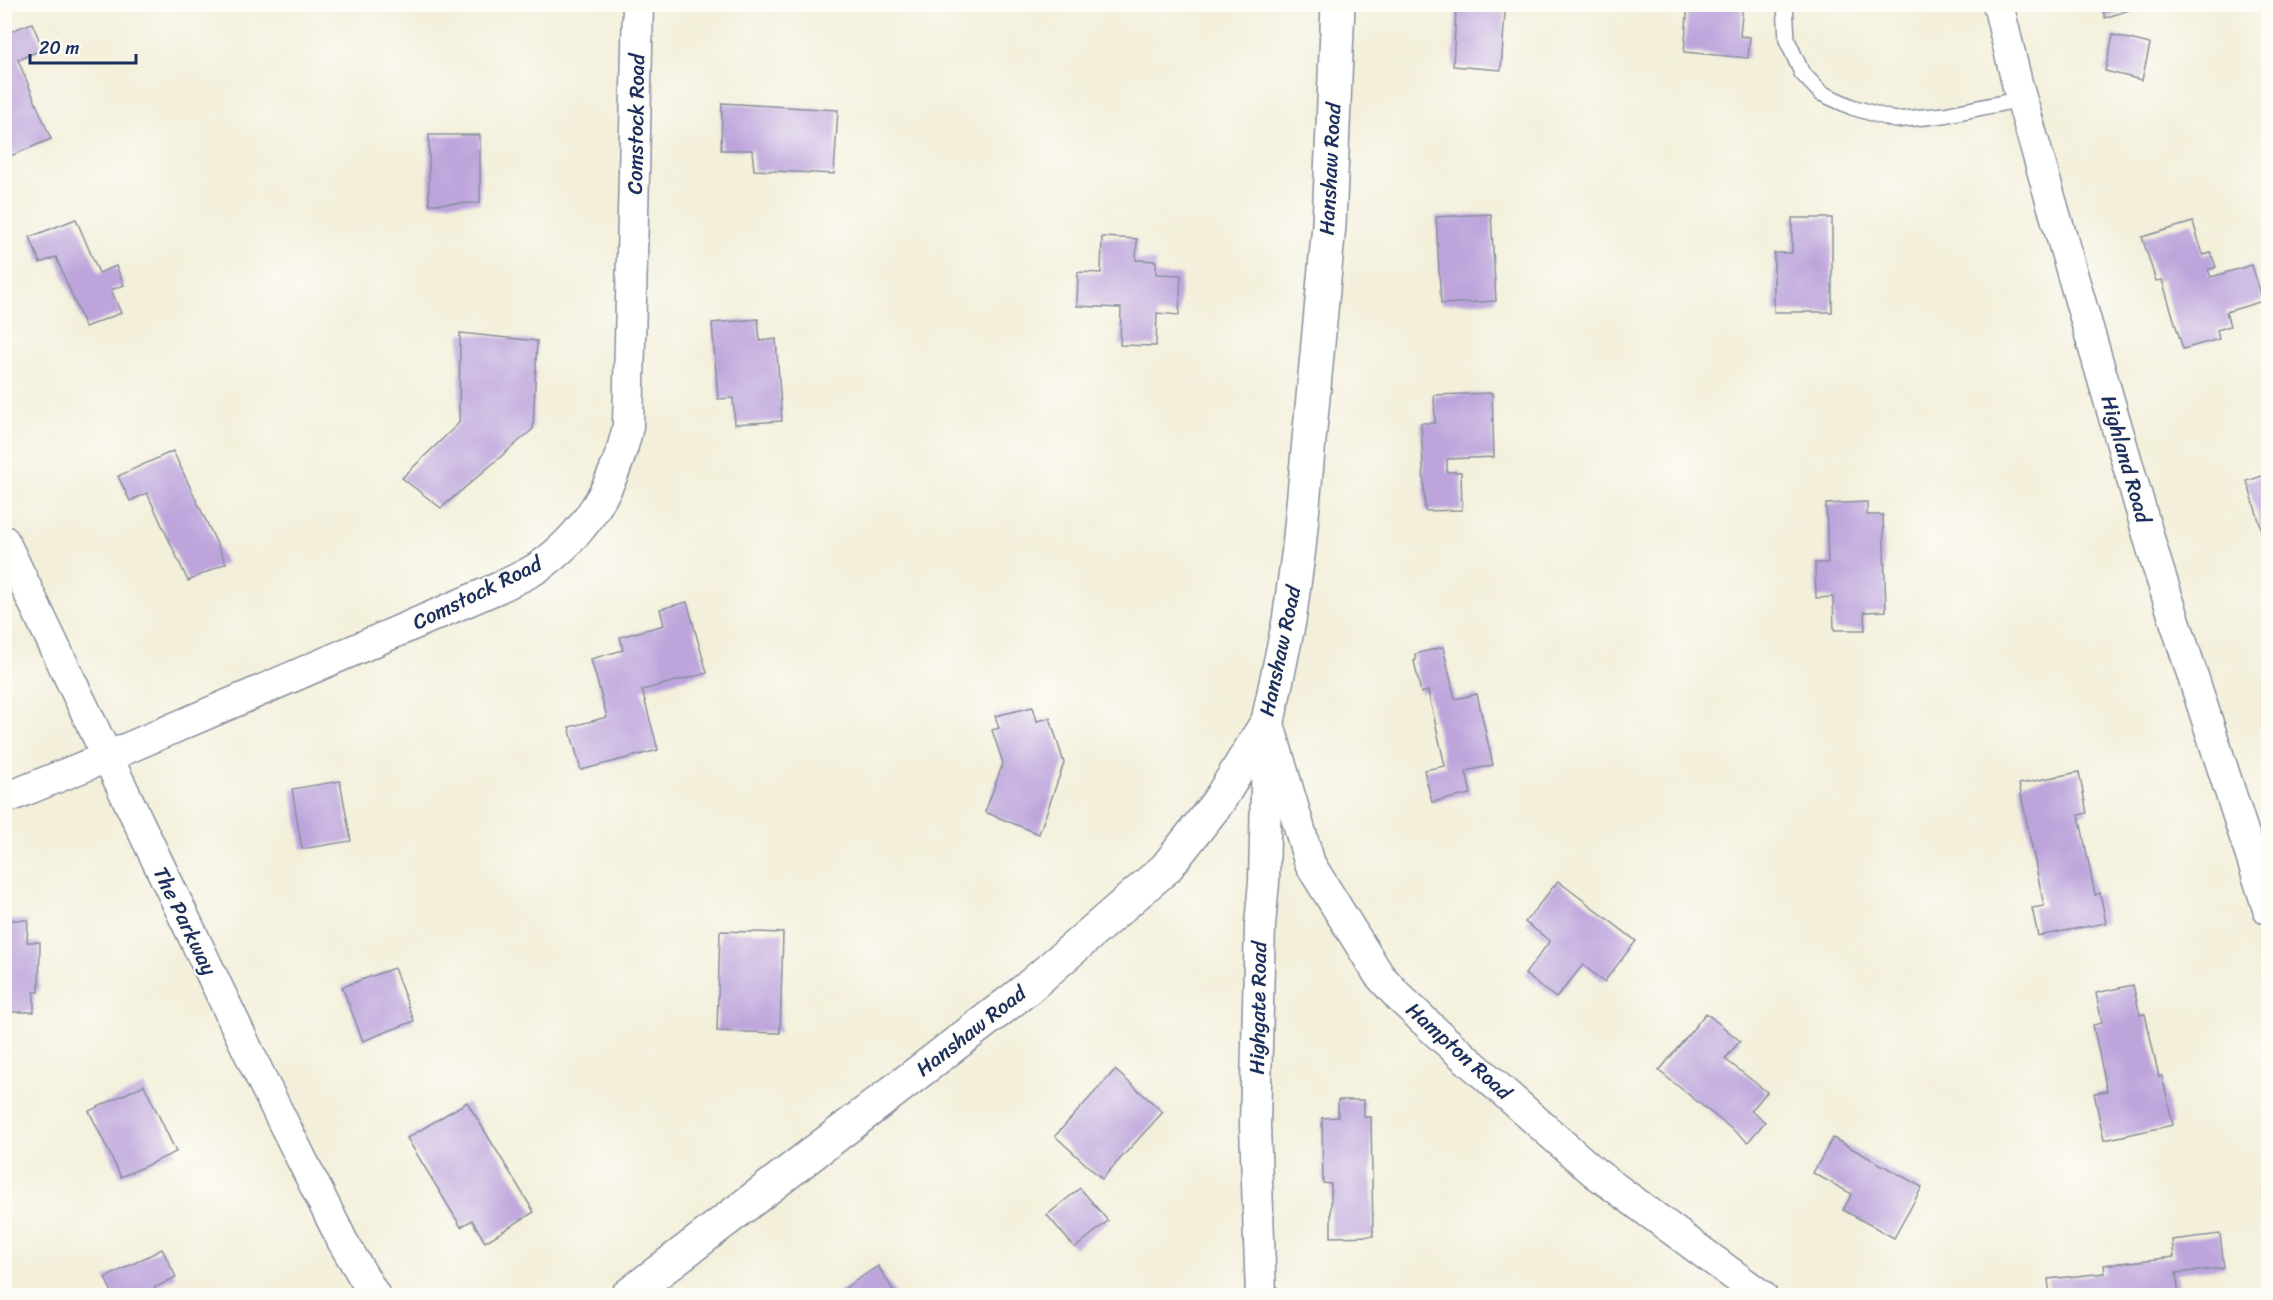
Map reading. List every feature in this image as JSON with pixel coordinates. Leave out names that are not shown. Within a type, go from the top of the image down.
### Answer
[{"type":"street","name":"Comstock Road","points":[[4,799],[107,758],[500,587],[536,568],[554,555],[585,525],[608,488],[623,449],[628,426],[638,4]]},
{"type":"street","name":"Hanshaw Road","points":[[627,1296],[1023,993],[1166,868],[1218,802],[1268,721],[1289,621],[1299,548],[1329,225],[1338,4]]},
{"type":"street","name":"Highland Road","points":[[1998,4],[2022,99],[2156,562],[2268,909]]},
{"type":"street","name":"The Parkway","points":[[4,541],[268,1093],[343,1242],[375,1296]]},
{"type":"street","name":"Highgate Road","points":[[1261,1296],[1255,1125],[1268,721]]},
{"type":"street","name":"Hampton Road","points":[[1268,721],[1310,864],[1355,938],[1386,982],[1438,1034],[1594,1172],[1762,1296]]},
{"type":"lane","points":[[1785,4],[1786,40],[1802,73],[1821,93],[1852,107],[1895,120],[1944,115],[2022,99]]},
{"type":"building","points":[[1688,4],[1743,4],[1740,36],[1750,37],[1748,58],[1684,52]]},
{"type":"building","points":[[2101,4],[2144,4],[2144,5],[2105,18]]},
{"type":"building","points":[[1456,9],[1505,12],[1501,70],[1453,66]]},
{"type":"building","points":[[32,23],[43,49],[18,60],[51,139],[6,158],[4,34]]},
{"type":"building","points":[[2113,35],[2150,44],[2142,80],[2105,71]]},
{"type":"building","points":[[722,103],[838,110],[834,174],[754,170],[752,150],[721,150]]},
{"type":"building","points":[[429,135],[480,135],[480,203],[429,204]]},
{"type":"building","points":[[1491,214],[1496,301],[1441,304],[1436,217]]},
{"type":"building","points":[[1792,218],[1832,218],[1832,312],[1774,312],[1774,253],[1792,253]]},
{"type":"building","points":[[76,219],[99,273],[116,266],[124,285],[111,290],[121,313],[85,327],[56,257],[40,263],[30,237]]},
{"type":"building","points":[[2193,222],[2203,255],[2211,253],[2216,267],[2208,270],[2211,277],[2252,265],[2263,301],[2226,312],[2230,326],[2217,330],[2219,339],[2183,349],[2162,280],[2156,281],[2142,237]]},
{"type":"building","points":[[1102,237],[1137,239],[1136,260],[1156,261],[1156,274],[1181,275],[1179,315],[1157,313],[1156,346],[1120,345],[1121,308],[1077,306],[1078,272],[1101,273]]},
{"type":"building","points":[[758,319],[760,341],[776,339],[782,421],[735,424],[733,398],[718,399],[712,323]]},
{"type":"building","points":[[460,333],[537,341],[533,429],[441,508],[402,478],[459,423]]},
{"type":"building","points":[[1492,393],[1494,457],[1447,459],[1447,472],[1461,472],[1462,510],[1425,511],[1421,423],[1435,423],[1434,395]]},
{"type":"building","points":[[173,451],[226,563],[188,581],[147,493],[130,501],[118,476]]},
{"type":"building","points":[[2268,474],[2268,540],[2265,541],[2247,481]]},
{"type":"building","points":[[1867,502],[1867,515],[1883,515],[1886,611],[1864,612],[1865,630],[1834,630],[1833,597],[1816,598],[1815,563],[1828,563],[1826,504]]},
{"type":"building","points":[[687,602],[707,673],[642,690],[658,750],[581,770],[569,727],[607,717],[591,659],[623,650],[620,637],[664,625],[660,609]]},
{"type":"building","points":[[1443,647],[1455,699],[1477,694],[1493,765],[1466,771],[1471,794],[1432,802],[1424,770],[1445,766],[1428,691],[1421,693],[1414,661],[1416,660],[1415,654]]},
{"type":"building","points":[[1033,707],[1037,721],[1050,718],[1064,763],[1039,834],[985,812],[1003,763],[992,730],[999,728],[995,716]]},
{"type":"building","points":[[2079,772],[2087,813],[2079,815],[2095,895],[2100,893],[2106,923],[2038,936],[2032,908],[2044,906],[2019,784]]},
{"type":"building","points":[[340,781],[351,841],[302,849],[292,789]]},
{"type":"building","points":[[1558,881],[1636,941],[1604,982],[1583,965],[1556,998],[1525,974],[1550,941],[1525,922]]},
{"type":"building","points":[[4,920],[28,920],[27,942],[40,942],[39,992],[34,992],[34,1012],[4,1012]]},
{"type":"building","points":[[720,931],[783,933],[780,1033],[717,1031]]},
{"type":"building","points":[[394,968],[414,1021],[363,1041],[342,987]]},
{"type":"building","points":[[2133,985],[2140,1015],[2145,1014],[2159,1077],[2162,1076],[2173,1125],[2104,1140],[2094,1093],[2107,1091],[2093,1025],[2102,1023],[2096,993]]},
{"type":"building","points":[[1706,1013],[1740,1041],[1725,1059],[1767,1092],[1751,1111],[1765,1122],[1748,1142],[1659,1071]]},
{"type":"building","points":[[1115,1070],[1163,1112],[1102,1179],[1055,1136]]},
{"type":"building","points":[[144,1085],[176,1152],[121,1177],[89,1111]]},
{"type":"building","points":[[1338,1100],[1364,1100],[1364,1117],[1371,1117],[1373,1236],[1331,1237],[1331,1184],[1323,1183],[1322,1118],[1338,1117]]},
{"type":"building","points":[[467,1102],[534,1212],[485,1242],[472,1220],[461,1227],[407,1138]]},
{"type":"building","points":[[1833,1138],[1922,1187],[1894,1238],[1843,1210],[1852,1194],[1813,1173]]},
{"type":"building","points":[[1080,1188],[1108,1221],[1075,1248],[1047,1215]]},
{"type":"building","points":[[2220,1234],[2224,1268],[2176,1273],[2179,1296],[2050,1296],[2048,1279],[2105,1273],[2104,1265],[2174,1257],[2172,1240]]},
{"type":"building","points":[[162,1249],[176,1277],[154,1288],[157,1296],[114,1296],[105,1278]]},
{"type":"building","points":[[878,1266],[897,1296],[833,1296]]}]
